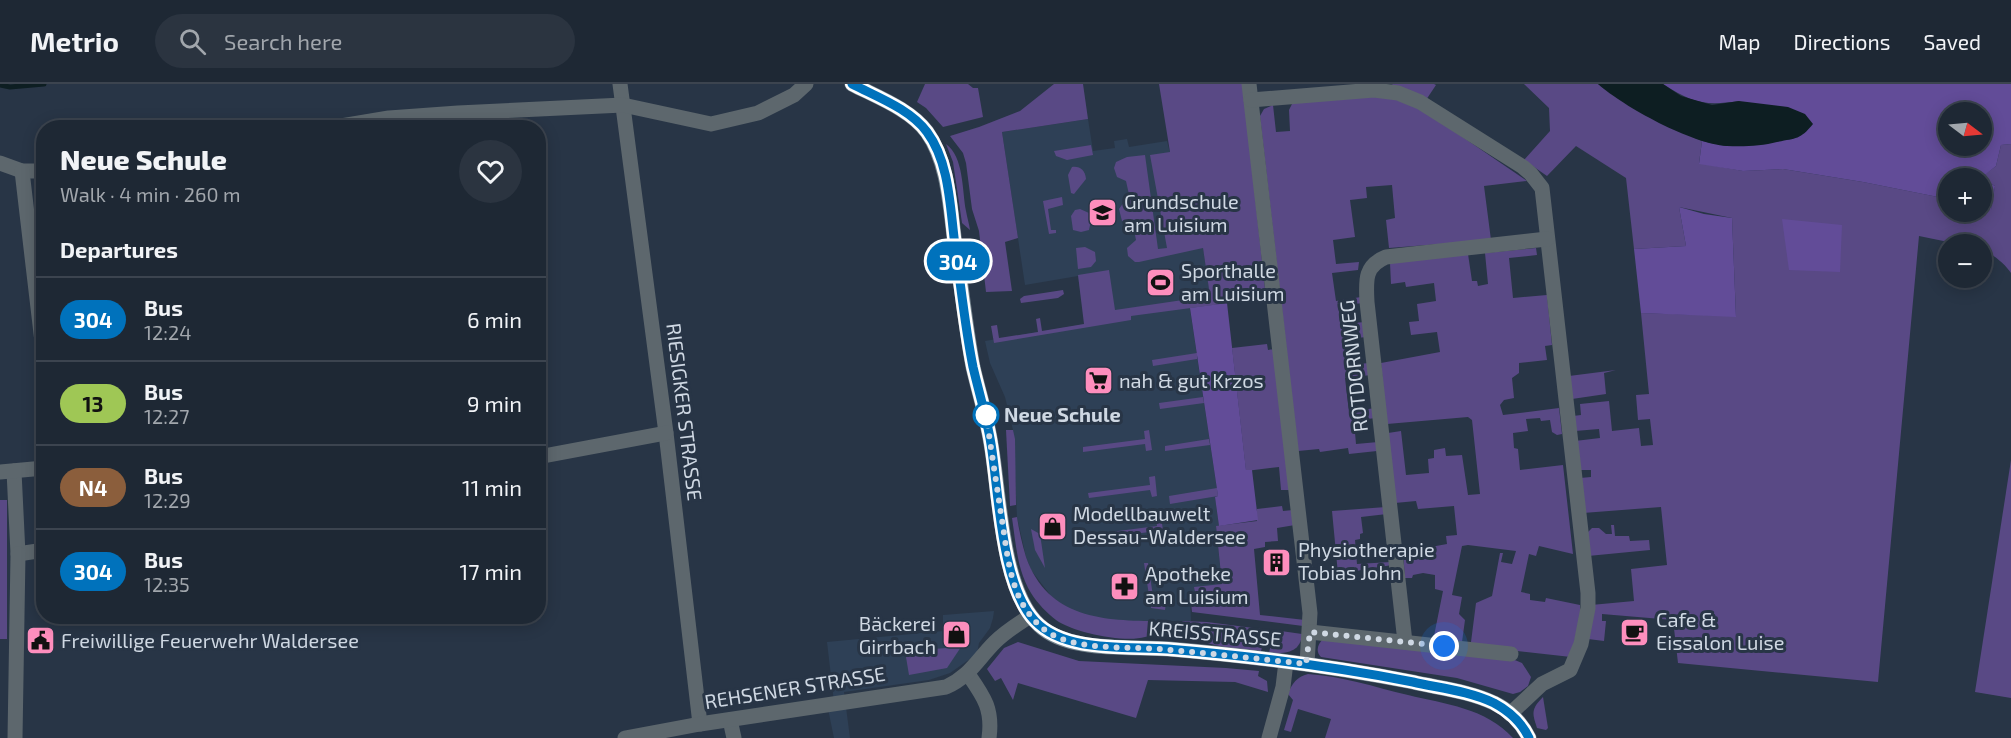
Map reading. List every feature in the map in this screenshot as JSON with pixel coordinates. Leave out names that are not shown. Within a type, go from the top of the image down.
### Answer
[{"type":"main road","points":[[852,84],[918,122],[931,138],[938,153],[950,205],[974,368],[991,444],[1007,550],[1014,583],[1021,602],[1030,616]]},
{"type":"main road","name":"KREISSTRASSE","points":[[1030,616],[1046,631],[1057,637],[1080,643],[1306,664],[1370,674],[1478,697],[1496,704],[1510,714],[1529,738]]},
{"type":"street","name":"RIESIGKER STRASSE","points":[[620,84],[666,433],[700,724]]},
{"type":"street","points":[[376,120],[458,113],[623,105],[711,124],[758,113],[794,95],[806,84]]},
{"type":"street","points":[[1249,84],[1310,613],[1306,664]]},
{"type":"street","points":[[1251,100],[1374,90],[1408,96],[1531,174],[1542,188],[1588,608],[1579,652],[1570,670],[1542,684],[1510,714]]},
{"type":"street","points":[[0,162],[22,171],[36,171]]},
{"type":"street","points":[[22,171],[36,291]]},
{"type":"street","name":"ROTDORNWEG","points":[[1405,642],[1367,302],[1367,274],[1377,260],[1386,257],[1548,238]]},
{"type":"street","points":[[546,456],[666,433]]},
{"type":"street","points":[[15,738],[18,554],[7,472],[36,469]]},
{"type":"street","points":[[18,554],[36,551]]},
{"type":"street","points":[[989,738],[991,722],[989,711],[984,698],[968,674],[1006,632],[1030,616]]},
{"type":"street","points":[[1310,632],[1511,654]]},
{"type":"street","points":[[1269,738],[1283,687],[1286,662]]},
{"type":"street","name":"REHSENER STRASSE","points":[[625,738],[700,724],[946,687],[960,681],[968,674]]},
{"type":"street","points":[[730,720],[734,738]]},
{"type":"shaded area","points":[[925,84],[968,84],[973,88],[978,88],[983,117],[943,127],[926,108],[917,102]]},
{"type":"shaded area","points":[[1054,84],[1083,84],[1088,119],[1002,132],[1018,238],[1005,242],[1012,291],[986,292],[979,231],[972,209],[966,163],[963,153],[950,136],[1020,111]]},
{"type":"shaded area","points":[[1159,84],[1243,84],[1266,298],[1131,316],[1131,320],[994,343],[991,326],[997,325],[999,338],[1038,332],[1036,319],[1040,318],[1042,331],[1084,324],[1078,275],[1109,270],[1115,310],[1210,296],[1203,248],[1139,262],[1135,262],[1128,256],[1127,248],[1136,240],[1133,225],[1122,221],[1119,209],[1124,202],[1130,199],[1126,181],[1117,177],[1114,168],[1116,162],[1127,157],[1145,155],[1158,249],[1167,248],[1150,155],[1170,152]]},
{"type":"shaded area","points":[[1391,84],[1434,84],[1436,85],[1426,100]]},
{"type":"shaded area","points":[[1524,84],[1598,84],[1649,117],[1702,141],[1699,163],[1743,171],[1783,169],[1938,197],[1938,222],[1992,222],[1995,186],[1992,184],[1992,169],[1996,166],[2001,145],[2011,144],[2011,273],[1992,255],[1992,234],[1938,234],[1938,240],[1919,236],[1878,682],[1678,663],[1673,620],[1602,614],[1602,621],[1606,621],[1604,641],[1588,639],[1591,605],[1634,601],[1631,569],[1667,565],[1661,507],[1583,513],[1580,478],[1591,477],[1591,470],[1578,470],[1575,441],[1600,438],[1599,429],[1575,431],[1573,416],[1581,415],[1580,404],[1609,401],[1612,431],[1639,428],[1641,446],[1653,445],[1650,419],[1638,420],[1636,395],[1649,394],[1641,313],[1736,316],[1732,218],[1679,207],[1686,246],[1634,249],[1626,178],[1576,146],[1547,176],[1524,160],[1550,131],[1549,108]]},
{"type":"shaded area","points":[[1598,84],[1663,84],[1681,96],[1712,105],[1739,101],[1788,107],[1805,114],[1813,124],[1797,138],[1759,145],[1712,144],[1659,123],[1624,103]]},
{"type":"shaded area","points":[[1663,84],[2011,84],[2011,144],[2001,145],[1996,166],[1992,169],[1938,168],[1938,197],[1783,169],[1743,171],[1699,164],[1702,141],[1726,146],[1739,101],[1708,103],[1691,99]]},
{"type":"shaded area","points":[[1380,94],[1420,108],[1527,181],[1484,186],[1491,240],[1389,248],[1386,220],[1395,218],[1392,185],[1366,187],[1367,198],[1350,200],[1355,237],[1333,240],[1336,264],[1359,262],[1358,270],[1332,273],[1336,301],[1361,297],[1363,303],[1338,306],[1341,324],[1365,322],[1367,337],[1345,339],[1347,365],[1369,363],[1371,375],[1345,378],[1349,412],[1375,408],[1375,418],[1354,421],[1356,444],[1378,442],[1377,451],[1349,454],[1348,448],[1320,452],[1319,449],[1298,451],[1260,116],[1264,109],[1273,105],[1276,132],[1290,131],[1289,110],[1293,102]]},
{"type":"shaded area","points":[[1088,119],[1093,151],[1115,148],[1114,141],[1127,139],[1129,147],[1167,141],[1203,248],[1212,306],[1190,309],[1218,496],[1215,497],[1219,526],[1216,526],[1222,584],[1190,593],[1191,621],[1120,621],[1077,613],[1063,605],[1051,596],[1031,570],[1017,517],[1013,430],[1005,397],[990,363],[985,341],[1085,324],[1078,276],[1025,285],[1002,132]]},
{"type":"shaded area","points":[[946,144],[952,150],[959,165],[970,230],[962,223],[953,162]]},
{"type":"shaded area","points":[[1091,145],[1093,155],[1067,160],[1056,156],[1054,151]]},
{"type":"shaded area","points":[[1072,167],[1082,169],[1086,179],[1074,194],[1071,193],[1068,175]]},
{"type":"shaded area","points":[[1992,184],[1995,186],[1992,204]]},
{"type":"shaded area","points":[[1062,197],[1063,205],[1048,209],[1051,230],[1056,230],[1056,233],[1049,234],[1043,201]]},
{"type":"shaded area","points":[[1679,207],[1732,218],[1736,317],[1641,313],[1634,249],[1686,246]]},
{"type":"shaded area","points":[[1080,209],[1089,213],[1091,220],[1089,230],[1081,232],[1073,230],[1071,216],[1075,210]]},
{"type":"shaded area","points":[[1782,219],[1842,225],[1840,272],[1789,270]]},
{"type":"shaded area","points":[[1085,247],[1095,252],[1096,261],[1091,267],[1078,269],[1076,248]]},
{"type":"shaded area","points":[[1536,248],[1537,255],[1509,258],[1513,298],[1547,295],[1552,345],[1545,346],[1547,360],[1519,363],[1519,373],[1512,378],[1514,398],[1504,400],[1500,405],[1503,415],[1559,408],[1562,434],[1557,435],[1552,432],[1550,420],[1541,421],[1540,418],[1526,419],[1528,431],[1513,433],[1514,448],[1518,449],[1520,470],[1563,465],[1573,554],[1539,546],[1536,556],[1529,554],[1521,592],[1530,594],[1530,600],[1545,602],[1546,598],[1580,605],[1571,657],[1473,646],[1471,642],[1476,603],[1492,596],[1500,553],[1503,553],[1501,562],[1512,564],[1516,551],[1468,545],[1462,546],[1452,595],[1462,597],[1459,614],[1465,620],[1462,642],[1433,641],[1443,591],[1435,589],[1435,575],[1423,573],[1413,575],[1412,578],[1405,578],[1403,552],[1447,544],[1446,536],[1457,535],[1454,506],[1418,509],[1416,501],[1395,503],[1388,433],[1401,431],[1406,475],[1429,473],[1428,459],[1434,458],[1434,450],[1445,448],[1446,456],[1462,455],[1468,495],[1480,494],[1472,420],[1468,417],[1387,424],[1381,363],[1440,352],[1437,332],[1411,335],[1409,322],[1419,321],[1417,304],[1436,301],[1434,283],[1406,287],[1405,282],[1391,284],[1390,263],[1468,254],[1472,281],[1477,281],[1478,286],[1488,284],[1485,253]]},
{"type":"shaded area","points":[[1063,290],[1064,294],[1058,298],[1021,303],[1020,299],[1024,296]]},
{"type":"shaded area","points":[[1227,303],[1246,470],[1252,470],[1258,520],[1219,526],[1215,497],[1218,496],[1190,308]]},
{"type":"shaded area","points":[[1267,344],[1268,350],[1274,349],[1291,490],[1281,490],[1279,467],[1246,471],[1232,348]]},
{"type":"shaded area","points":[[1197,353],[1197,359],[1153,366],[1152,360]]},
{"type":"shaded area","points":[[1616,370],[1604,373],[1606,394],[1572,399],[1569,376]]},
{"type":"shaded area","points":[[1203,397],[1204,403],[1160,409],[1159,403]]},
{"type":"shaded area","points":[[1006,430],[1013,430],[1015,439],[1016,505],[1010,506]]},
{"type":"shaded area","points":[[1149,430],[1152,450],[1146,451],[1145,444],[1083,452],[1083,447],[1145,439],[1144,431]]},
{"type":"shaded area","points":[[1209,439],[1210,445],[1165,451],[1165,446]]},
{"type":"shaded area","points":[[2011,460],[2011,698],[1975,692]]},
{"type":"shaded area","points":[[1155,476],[1157,496],[1152,497],[1150,490],[1089,498],[1088,493],[1150,485],[1149,477]]},
{"type":"shaded area","points":[[1217,488],[1218,496],[1170,504],[1169,496]]},
{"type":"shaded area","points":[[0,500],[7,500],[7,639],[0,639]]},
{"type":"shaded area","points":[[1282,506],[1283,511],[1293,510],[1295,525],[1277,528],[1278,541],[1265,542],[1265,547],[1254,549],[1260,615],[1305,620],[1303,626],[1192,612],[1190,593],[1195,592],[1194,587],[1222,584],[1216,526],[1257,521],[1257,509]]},
{"type":"shaded area","points":[[1386,507],[1387,514],[1361,517],[1363,533],[1360,534],[1360,539],[1355,540],[1357,564],[1391,562],[1392,565],[1338,574],[1332,511]]},
{"type":"shaded area","points":[[1017,517],[1026,557],[1036,578],[1048,593],[1063,604],[1080,612],[1099,617],[1160,621],[1154,631],[1148,636],[1136,639],[1113,638],[1087,633],[1056,620],[1042,608],[1026,584],[1018,557],[1012,518]]},
{"type":"shaded area","points":[[1161,517],[1164,537],[1159,537],[1157,531],[1096,539],[1095,534],[1157,526],[1156,518]]},
{"type":"shaded area","points":[[1611,525],[1614,525],[1615,536],[1629,536],[1630,541],[1649,540],[1650,550],[1588,556],[1586,534],[1592,528],[1599,528],[1606,534],[1612,534]]},
{"type":"shaded area","points":[[1031,529],[1040,534],[1045,568],[1035,550]]},
{"type":"shaded area","points":[[1144,563],[1148,563],[1153,596],[1167,595],[1165,610],[1151,608]]},
{"type":"shaded area","points":[[994,611],[990,628],[979,643],[977,654],[950,673],[929,680],[844,692],[850,738],[834,738],[827,704],[834,702],[827,642],[943,631],[943,615]]},
{"type":"shaded area","points":[[1182,621],[1261,629],[1264,641],[1261,651],[1203,642],[1186,630]]},
{"type":"shaded area","points":[[1274,630],[1302,634],[1299,645],[1291,651],[1269,653]]},
{"type":"shaded area","points":[[1323,639],[1510,658],[1522,663],[1531,677],[1528,686],[1513,694],[1457,678],[1321,657],[1318,648]]},
{"type":"shaded area","points":[[1018,642],[1079,661],[1259,671],[1258,676],[1267,681],[1268,692],[1235,682],[1148,680],[1136,718],[1018,683],[1013,700],[1001,678],[995,681],[987,669],[1004,648]]},
{"type":"shaded area","points":[[961,647],[947,668],[909,675],[905,651]]},
{"type":"shaded area","points":[[1308,674],[1346,679],[1464,709],[1490,720],[1513,738],[1325,738],[1331,719],[1298,709],[1291,732],[1284,730],[1293,700],[1288,694],[1298,679]]},
{"type":"shaded area","points":[[1543,697],[1548,728],[1546,730],[1537,728],[1534,715],[1536,705]]},
{"type":"waterway","points":[[0,85],[10,87],[44,84]]},
{"type":"bus line","name":"304","points":[[852,84],[918,122],[931,138],[938,153],[946,185],[971,355],[991,444],[1005,542],[1014,583],[1021,602],[1037,623],[1057,637],[1080,643],[1306,664],[1438,687],[1496,704],[1519,723],[1529,738]]},
{"type":"place","name":"Grundschule am Luisium","points":[[1103,213]]},
{"type":"place","name":"Sporthalle am Luisium","points":[[1160,283]]},
{"type":"place","name":"nah & gut Krzos","points":[[1098,381]]},
{"type":"place","name":"Neue Schule","points":[[986,415]]},
{"type":"place","name":"Modellbauwelt Dessau-Waldersee","points":[[1052,526]]},
{"type":"place","name":"Physiotherapie Tobias John","points":[[1277,562]]},
{"type":"place","name":"Apotheke am Luisium","points":[[1124,586]]},
{"type":"place","name":"Cafe & Eissalon Luise","points":[[1635,632]]},
{"type":"place","name":"Bäckerei Girrbach","points":[[957,635]]},
{"type":"place","name":"Freiwillige Feuerwehr Waldersee","points":[[40,641]]},
{"type":"route","points":[[986,415],[1005,542],[1014,583],[1021,602],[1030,616],[1046,631],[1057,637],[1096,645],[1306,664],[1310,632],[1444,646]]}]
